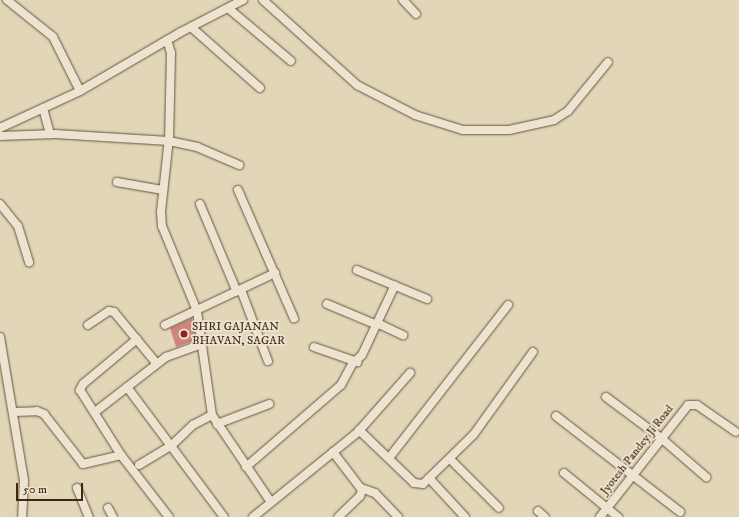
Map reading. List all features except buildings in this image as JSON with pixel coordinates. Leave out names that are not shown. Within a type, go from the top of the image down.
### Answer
[{"type":"street","points":[[6,0],[52,37],[80,91]]},
{"type":"street","points":[[0,128],[80,91],[167,40],[243,0]]},
{"type":"street","points":[[263,0],[351,81],[375,96],[416,115],[463,130],[508,130],[554,120],[568,111],[608,62]]},
{"type":"street","points":[[404,0],[416,14]]},
{"type":"street","points":[[228,8],[291,61]]},
{"type":"street","points":[[191,27],[260,88]]},
{"type":"street","points":[[167,40],[171,53],[169,141],[163,190],[162,226],[197,311],[212,415],[246,467],[272,502]]},
{"type":"street","points":[[43,108],[50,134]]},
{"type":"street","points":[[0,136],[50,134],[169,141],[197,148],[239,165]]},
{"type":"street","points":[[117,182],[163,190]]},
{"type":"street","points":[[238,190],[294,318]]},
{"type":"street","points":[[0,204],[18,226],[29,262]]},
{"type":"street","points":[[200,204],[239,291],[268,361]]},
{"type":"street","points":[[357,270],[427,299]]},
{"type":"street","points":[[165,325],[275,274]]},
{"type":"street","points":[[246,467],[341,385],[352,364],[357,362],[395,285]]},
{"type":"street","points":[[327,304],[403,335]]},
{"type":"street","points":[[389,458],[508,305]]},
{"type":"street","points":[[88,325],[109,311],[114,312],[157,364]]},
{"type":"street","points":[[0,338],[14,412],[24,481],[22,517]]},
{"type":"street","points":[[137,339],[81,386],[80,390],[121,455],[133,465],[169,517]]},
{"type":"street","points":[[95,412],[170,355],[202,344]]},
{"type":"street","points":[[314,347],[357,362]]},
{"type":"street","points":[[359,430],[417,484],[423,484],[474,434],[533,352]]},
{"type":"street","points":[[253,517],[359,430],[410,373]]},
{"type":"street","points":[[127,387],[224,517]]},
{"type":"street","points":[[606,398],[661,438],[706,477]]},
{"type":"street","points":[[217,424],[269,404]]},
{"type":"street","name":"Jyotesh Pandey Ji Road","points":[[600,517],[684,409],[692,404],[736,432]]},
{"type":"street","points":[[14,412],[37,411],[44,414],[83,464],[121,455]]},
{"type":"street","points":[[133,465],[193,425],[212,415]]},
{"type":"street","points":[[556,416],[680,512]]},
{"type":"street","points":[[333,452],[361,488],[375,493],[398,517]]},
{"type":"street","points":[[450,459],[499,508]]},
{"type":"street","points":[[564,473],[606,509],[618,517]]},
{"type":"street","points":[[429,478],[465,517]]},
{"type":"street","points":[[77,488],[89,517]]},
{"type":"street","points":[[340,516],[360,496],[361,488]]},
{"type":"street","points":[[108,508],[112,517]]},
{"type":"street","points":[[538,511],[545,517]]},
{"type":"place","name":"SHRI GAJANAN BHAVAN, SAGAR","points":[[184,334]]}]
